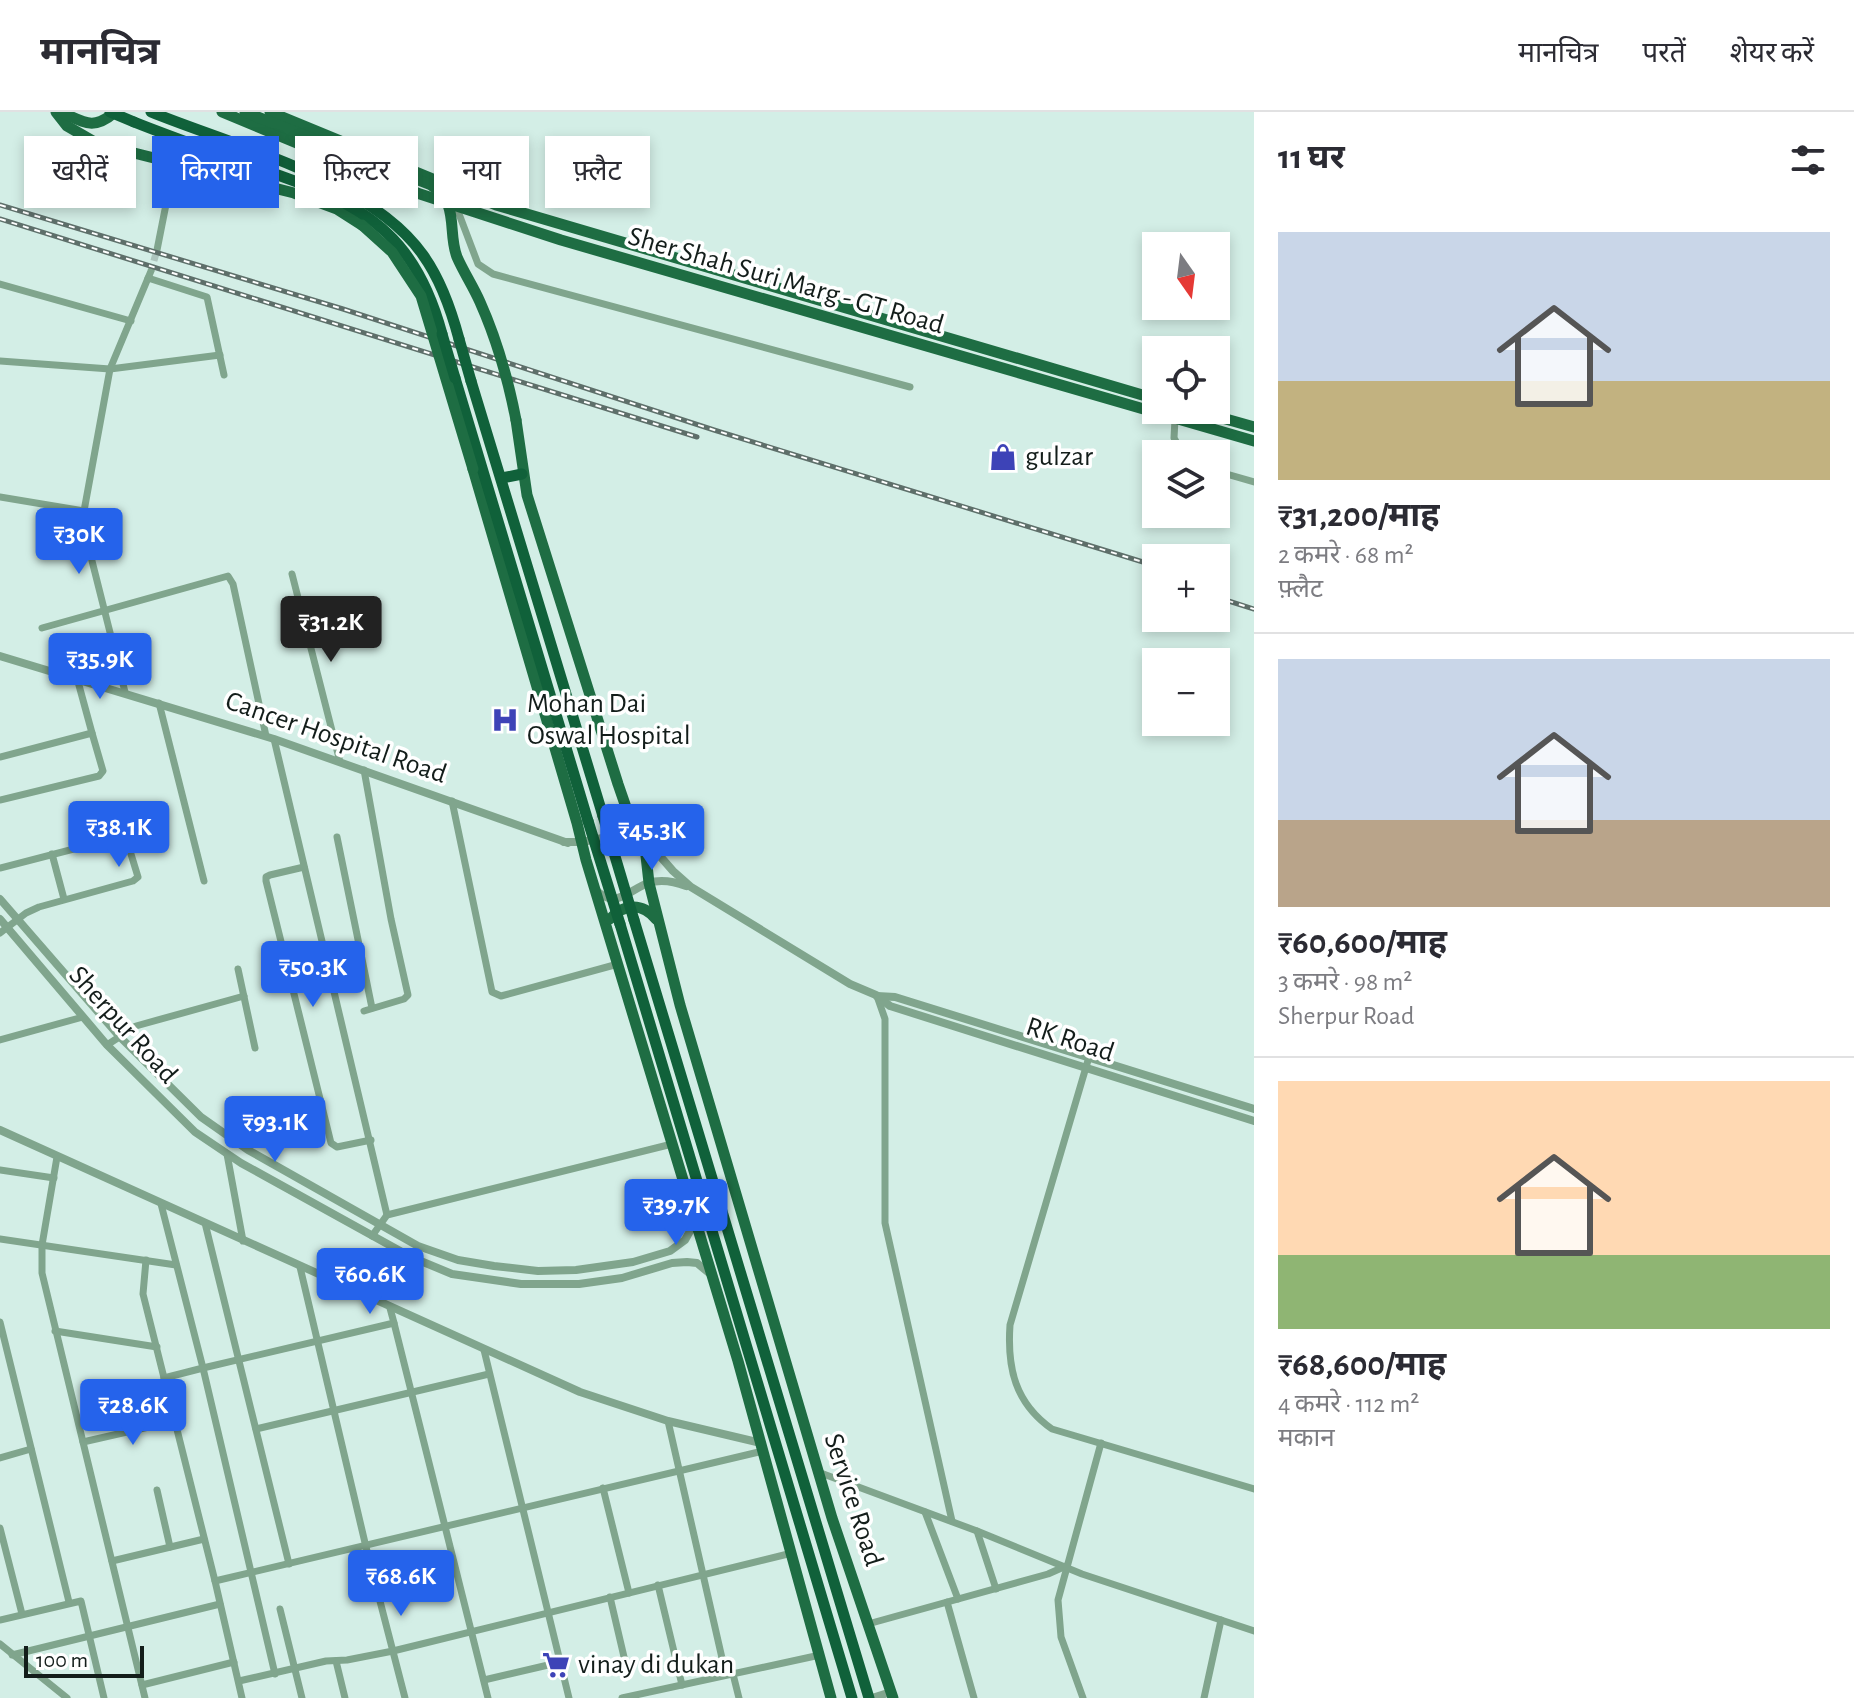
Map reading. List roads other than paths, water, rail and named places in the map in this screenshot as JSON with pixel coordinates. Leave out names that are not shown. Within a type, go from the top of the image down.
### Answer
[{"type":"highway","points":[[112,112],[300,183],[387,233],[411,262],[433,302],[485,493],[620,924],[852,1698]]},
{"type":"highway","points":[[151,112],[315,176],[376,207],[423,254],[449,302],[870,1698]]},
{"type":"highway","points":[[502,478],[522,474]]},
{"type":"main road","points":[[58,112],[94,124],[104,122],[112,112]]},
{"type":"main road","points":[[58,112],[67,126],[83,137],[152,157]]},
{"type":"main road","name":"Sher Shah Suri Marg - GT Road","points":[[222,112],[434,199]]},
{"type":"main road","points":[[245,112],[431,185],[443,194],[451,209],[458,259],[479,298],[504,364],[516,420],[522,474],[536,525],[618,784],[645,847],[658,920]]},
{"type":"main road","name":"Sher Shah Suri Marg - GT Road","points":[[270,112],[496,205],[1142,395]]},
{"type":"main road","points":[[279,189],[328,205],[360,220],[392,252],[421,296],[473,469],[485,493],[586,860],[727,1326],[831,1698]]},
{"type":"main road","name":"Sher Shah Suri Marg - GT Road","points":[[462,208],[561,240],[1142,409]]},
{"type":"main road","points":[[1230,420],[1254,427]]},
{"type":"main road","name":"Sher Shah Suri Marg - GT Road","points":[[1193,424],[1254,441]]},
{"type":"main road","points":[[606,927],[615,913],[630,907],[646,909],[658,920]]},
{"type":"main road","name":"Service Road","points":[[658,920],[684,1020],[818,1472],[892,1695]]},
{"type":"street","points":[[157,250],[165,208]]},
{"type":"street","points":[[457,208],[478,264],[493,274],[910,387]]},
{"type":"street","points":[[125,692],[103,610],[84,525],[84,511],[110,369],[150,274],[207,297],[224,375]]},
{"type":"street","points":[[0,284],[131,321]]},
{"type":"street","points":[[0,361],[110,369],[220,355]]},
{"type":"street","points":[[1230,475],[1254,482]]},
{"type":"street","points":[[0,497],[84,511]]},
{"type":"street","points":[[292,574],[340,762]]},
{"type":"street","points":[[42,628],[228,576],[233,584],[387,1215]]},
{"type":"street","name":"Cancer Hospital Road","points":[[0,656],[270,737],[564,842]]},
{"type":"street","points":[[0,800],[102,774],[103,768],[77,678]]},
{"type":"street","points":[[159,703],[204,881]]},
{"type":"street","points":[[0,757],[92,733]]},
{"type":"street","points":[[337,837],[368,1010],[408,995],[364,770]]},
{"type":"street","points":[[452,801],[492,992],[501,996],[618,964]]},
{"type":"street","points":[[564,842],[582,842],[638,831],[691,887]]},
{"type":"street","points":[[0,868],[124,836],[137,873],[133,881],[39,907],[4,930]]},
{"type":"street","points":[[564,842],[577,849],[586,860]]},
{"type":"street","points":[[52,854],[64,899]]},
{"type":"street","points":[[304,867],[270,875],[266,881],[331,1143],[337,1147],[371,1140]]},
{"type":"street","points":[[594,887],[603,897],[616,899],[649,883],[669,881],[691,887]]},
{"type":"street","name":"RK Road","points":[[691,887],[890,1006],[1254,1121]]},
{"type":"street","name":"Sherpur Road","points":[[0,899],[119,1036],[182,1100],[219,1131],[437,1254],[494,1266],[557,1272],[618,1263],[661,1254],[680,1246],[690,1231],[691,1208]]},
{"type":"street","name":"Sherpur Road","points":[[0,919],[4,930],[107,1045],[176,1115],[241,1163],[372,1236],[439,1269],[486,1280],[550,1285],[622,1278],[687,1262],[705,1268],[713,1280]]},
{"type":"street","points":[[238,969],[255,1048]]},
{"type":"street","points":[[876,995],[885,1019],[885,1223],[952,1521]]},
{"type":"street","name":"RK Road","points":[[876,995],[895,997],[1254,1109]]},
{"type":"street","points":[[107,1045],[146,1023],[244,996]]},
{"type":"street","points":[[75,1007],[86,998]]},
{"type":"street","points":[[0,1040],[83,1017]]},
{"type":"street","points":[[1089,1057],[1010,1325],[1010,1369],[1015,1385],[1023,1401],[1039,1420],[1052,1429],[1252,1489],[1254,1477]]},
{"type":"street","points":[[0,1130],[580,1392],[762,1447]]},
{"type":"street","points":[[372,1236],[387,1215],[672,1144]]},
{"type":"street","points":[[241,1163],[248,1150]]},
{"type":"street","points":[[227,1154],[243,1241]]},
{"type":"street","points":[[57,1157],[42,1245],[42,1273],[145,1698]]},
{"type":"street","points":[[0,1170],[54,1178]]},
{"type":"street","points":[[161,1204],[275,1674]]},
{"type":"street","points":[[205,1223],[289,1564]]},
{"type":"street","points":[[0,1239],[176,1265]]},
{"type":"street","points":[[146,1260],[143,1294],[242,1698]]},
{"type":"street","points":[[618,1263],[622,1278]]},
{"type":"street","points":[[300,1267],[405,1698]]},
{"type":"street","points":[[390,1308],[488,1698]]},
{"type":"street","points":[[0,1322],[69,1602]]},
{"type":"street","points":[[164,1378],[394,1323]]},
{"type":"street","points":[[55,1331],[157,1347]]},
{"type":"street","points":[[484,1350],[569,1698]]},
{"type":"street","points":[[256,1429],[489,1374]]},
{"type":"street","points":[[83,1442],[175,1421]]},
{"type":"street","points":[[668,1421],[722,1658]]},
{"type":"street","points":[[1083,1698],[1061,1637],[1058,1600],[1101,1443]]},
{"type":"street","points":[[215,1581],[524,1509],[762,1447]]},
{"type":"street","points":[[0,1458],[31,1449]]},
{"type":"street","points":[[818,1472],[952,1521],[1082,1574],[1254,1631]]},
{"type":"street","points":[[603,1488],[629,1593]]},
{"type":"street","points":[[157,1490],[170,1547]]},
{"type":"street","points":[[924,1511],[958,1599]]},
{"type":"street","points":[[0,1528],[22,1614]]},
{"type":"street","points":[[977,1531],[996,1589]]},
{"type":"street","points":[[112,1561],[204,1539]]},
{"type":"street","points":[[239,1681],[393,1651],[792,1553]]},
{"type":"street","points":[[868,1624],[1048,1574],[1066,1566]]},
{"type":"street","points":[[658,1585],[682,1685]]},
{"type":"street","points":[[610,1597],[628,1674]]},
{"type":"street","points":[[0,1620],[78,1600],[83,1603],[104,1698]]},
{"type":"street","points":[[947,1602],[974,1698]]},
{"type":"street","points":[[12,1655],[220,1604]]},
{"type":"street","points":[[280,1609],[302,1698]]},
{"type":"street","points":[[1204,1698],[1221,1620]]},
{"type":"street","points":[[0,1644],[67,1698]]},
{"type":"street","points":[[622,1698],[820,1655]]},
{"type":"street","points":[[336,1661],[345,1698]]},
{"type":"street","points":[[142,1685],[234,1662]]},
{"type":"street","points":[[484,1680],[561,1662]]},
{"type":"street","points":[[733,1674],[739,1698]]},
{"type":"street","points":[[870,1698],[892,1695]]},
{"type":"tunnel","points":[[151,271],[157,250]]},
{"type":"railway","points":[[0,205],[343,309],[714,430],[1142,562]]},
{"type":"railway","points":[[0,219],[697,437]]},
{"type":"railway","points":[[1230,601],[1254,609]]},
{"type":"place","name":"gulzar","points":[[1003,457]]},
{"type":"place","name":"Mohan Dai Oswal Hospital","points":[[505,720]]},
{"type":"place","name":"vinay di dukan","points":[[556,1665]]}]
